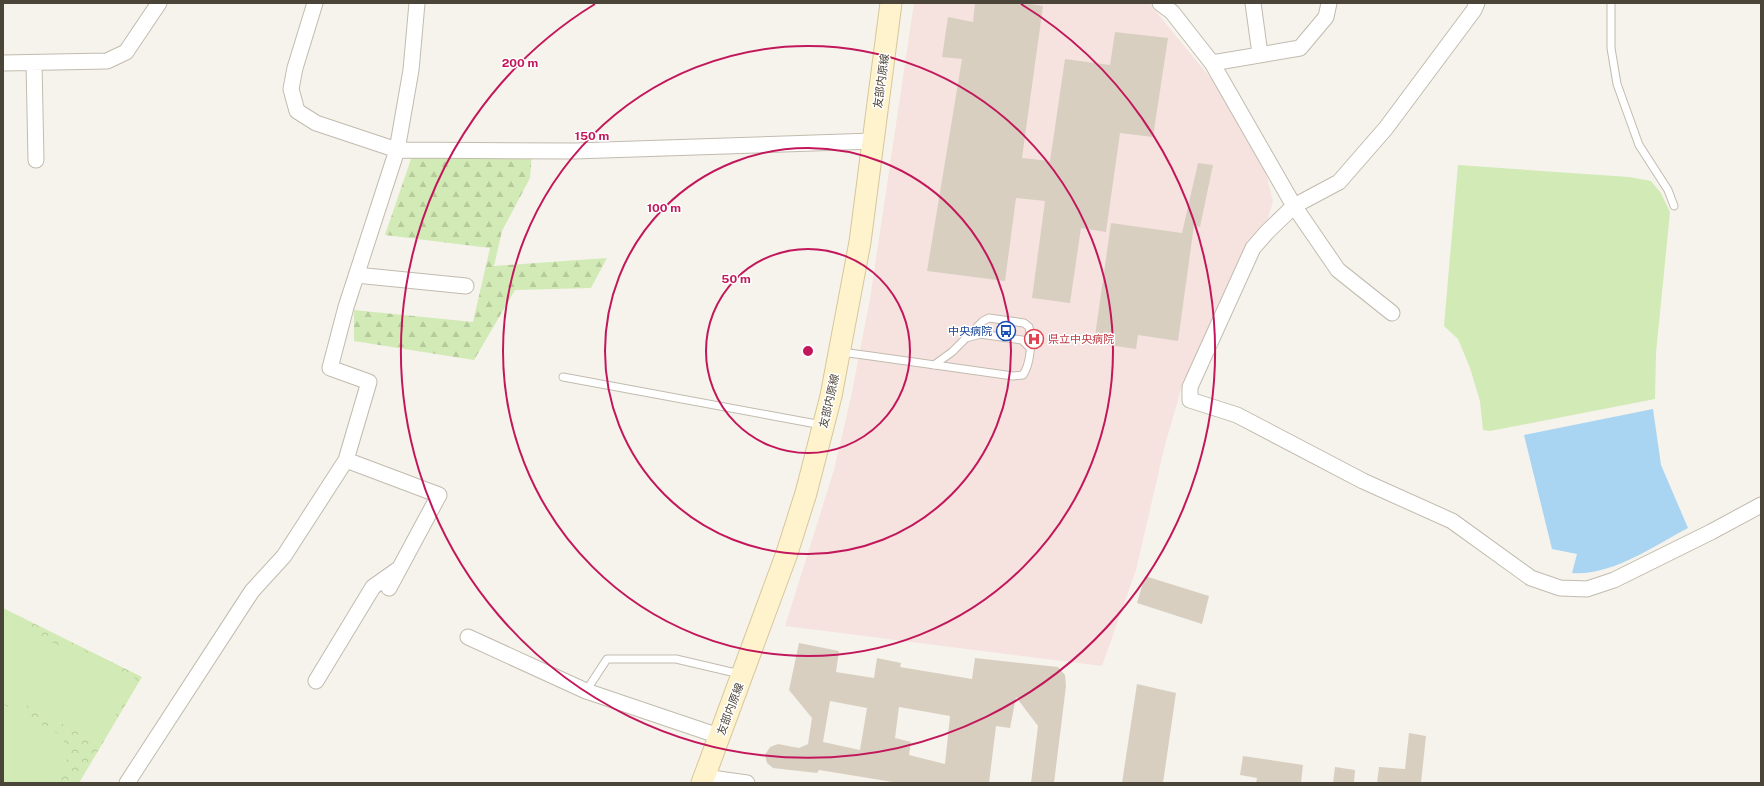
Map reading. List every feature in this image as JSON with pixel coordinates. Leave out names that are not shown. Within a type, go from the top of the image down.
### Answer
[{"type":"main road","name":"友部内原線","points":[[703,780],[787,553],[806,493],[824,425],[840,352],[860,242],[891,3]]},
{"type":"street","points":[[3,63],[107,61],[126,52],[159,3]]},
{"type":"street","points":[[315,3],[295,68],[291,89],[297,111],[316,123],[397,150],[574,151],[873,141]]},
{"type":"street","points":[[127,783],[252,590],[284,556],[346,460],[369,382],[330,368],[346,307],[397,150],[411,70],[417,3]]},
{"type":"street","points":[[1160,3],[1172,12],[1212,63],[1294,206],[1338,270],[1392,313]]},
{"type":"street","points":[[1253,3],[1260,54]]},
{"type":"street","points":[[1212,63],[1300,48],[1326,16],[1329,3]]},
{"type":"street","points":[[1477,3],[1474,10],[1386,128],[1339,182],[1294,206],[1272,226],[1253,248],[1190,388],[1190,400],[1237,415],[1363,481],[1452,521],[1531,578],[1560,588],[1587,589],[1614,580],[1710,532],[1761,504]]},
{"type":"street","points":[[34,63],[36,160]]},
{"type":"street","points":[[356,275],[466,286]]},
{"type":"street","points":[[346,460],[439,496],[389,588]]},
{"type":"street","points":[[316,681],[373,587],[400,568]]},
{"type":"street","points":[[468,637],[586,691],[719,736]]},
{"type":"street","points":[[703,780],[747,783]]},
{"type":"lane","points":[[1611,3],[1611,48],[1617,84],[1638,144],[1668,190],[1674,206]]},
{"type":"lane","points":[[840,352],[934,365],[1019,376],[1023,375],[1027,369],[1031,334],[1029,327],[1024,323],[989,318],[983,321],[952,352],[934,365]]},
{"type":"lane","points":[[966,338],[980,334],[1022,340],[1030,347]]},
{"type":"lane","points":[[563,377],[824,425]]},
{"type":"lane","points":[[586,691],[607,659],[676,659],[742,675]]},
{"type":"shaded area","name":"県立中央病院","points":[[914,3],[1149,3],[1213,81],[1266,174],[1273,201],[1260,246],[1184,379],[1165,445],[1136,570],[1102,666],[785,626],[834,470],[851,397],[870,299]]},
{"type":"green space","points":[[532,153],[530,178],[502,231],[494,266],[607,258],[591,288],[515,290],[474,360],[354,341],[354,310],[473,322],[490,248],[385,235],[412,156]]},
{"type":"green space","points":[[1458,165],[1629,177],[1651,181],[1661,193],[1670,212],[1656,353],[1655,399],[1490,431],[1483,430],[1480,401],[1470,368],[1458,339],[1444,326]]},
{"type":"green space","points":[[3,608],[142,677],[79,783],[3,783]]},
{"type":"green space","points":[[3,613],[63,649],[68,642],[136,679],[99,744],[28,705],[22,709],[3,699]]},
{"type":"green space","points":[[3,704],[63,736],[68,758],[51,783],[3,783]]},
{"type":"water","points":[[1653,409],[1661,465],[1688,528],[1647,551],[1617,565],[1587,573],[1572,573],[1577,554],[1552,549],[1524,435]]},
{"type":"building","points":[[975,3],[1023,3],[1043,6],[1022,158],[1050,161],[1065,59],[1110,65],[1115,32],[1168,38],[1153,137],[1120,133],[1106,232],[1081,228],[1070,303],[1032,298],[1045,201],[1016,198],[1005,281],[927,271],[962,59],[942,57],[948,17],[973,22]]},
{"type":"building","points":[[1198,163],[1213,165],[1200,227],[1194,225],[1178,341],[1138,335],[1136,349],[1094,343],[1111,223],[1182,233]]},
{"type":"building","points":[[1145,576],[1209,596],[1202,624],[1137,603]]},
{"type":"building","points":[[799,643],[839,651],[836,672],[874,678],[877,658],[901,663],[900,667],[972,679],[975,658],[1058,667],[1065,675],[1066,686],[1054,783],[1031,783],[1038,726],[1016,697],[1010,728],[996,726],[989,783],[899,783],[819,770],[817,773],[773,768],[767,763],[765,755],[770,747],[778,744],[799,748],[808,744],[812,718],[789,690]],"holes":[[[830,701],[867,708],[860,750],[823,742]],[[899,707],[950,716],[945,764],[909,755],[911,742],[895,738]]]},
{"type":"building","points":[[1137,684],[1176,693],[1163,783],[1122,783]]},
{"type":"building","points":[[1409,733],[1426,736],[1421,783],[1377,783],[1379,767],[1405,769]]},
{"type":"building","points":[[1243,756],[1303,765],[1301,783],[1256,783],[1257,778],[1240,775]]},
{"type":"building","points":[[1335,767],[1355,770],[1354,783],[1333,783]]},
{"type":"place","name":"中央病院","points":[[1006,331]]},
{"type":"place","name":"県立中央病院","points":[[1034,339]]}]
